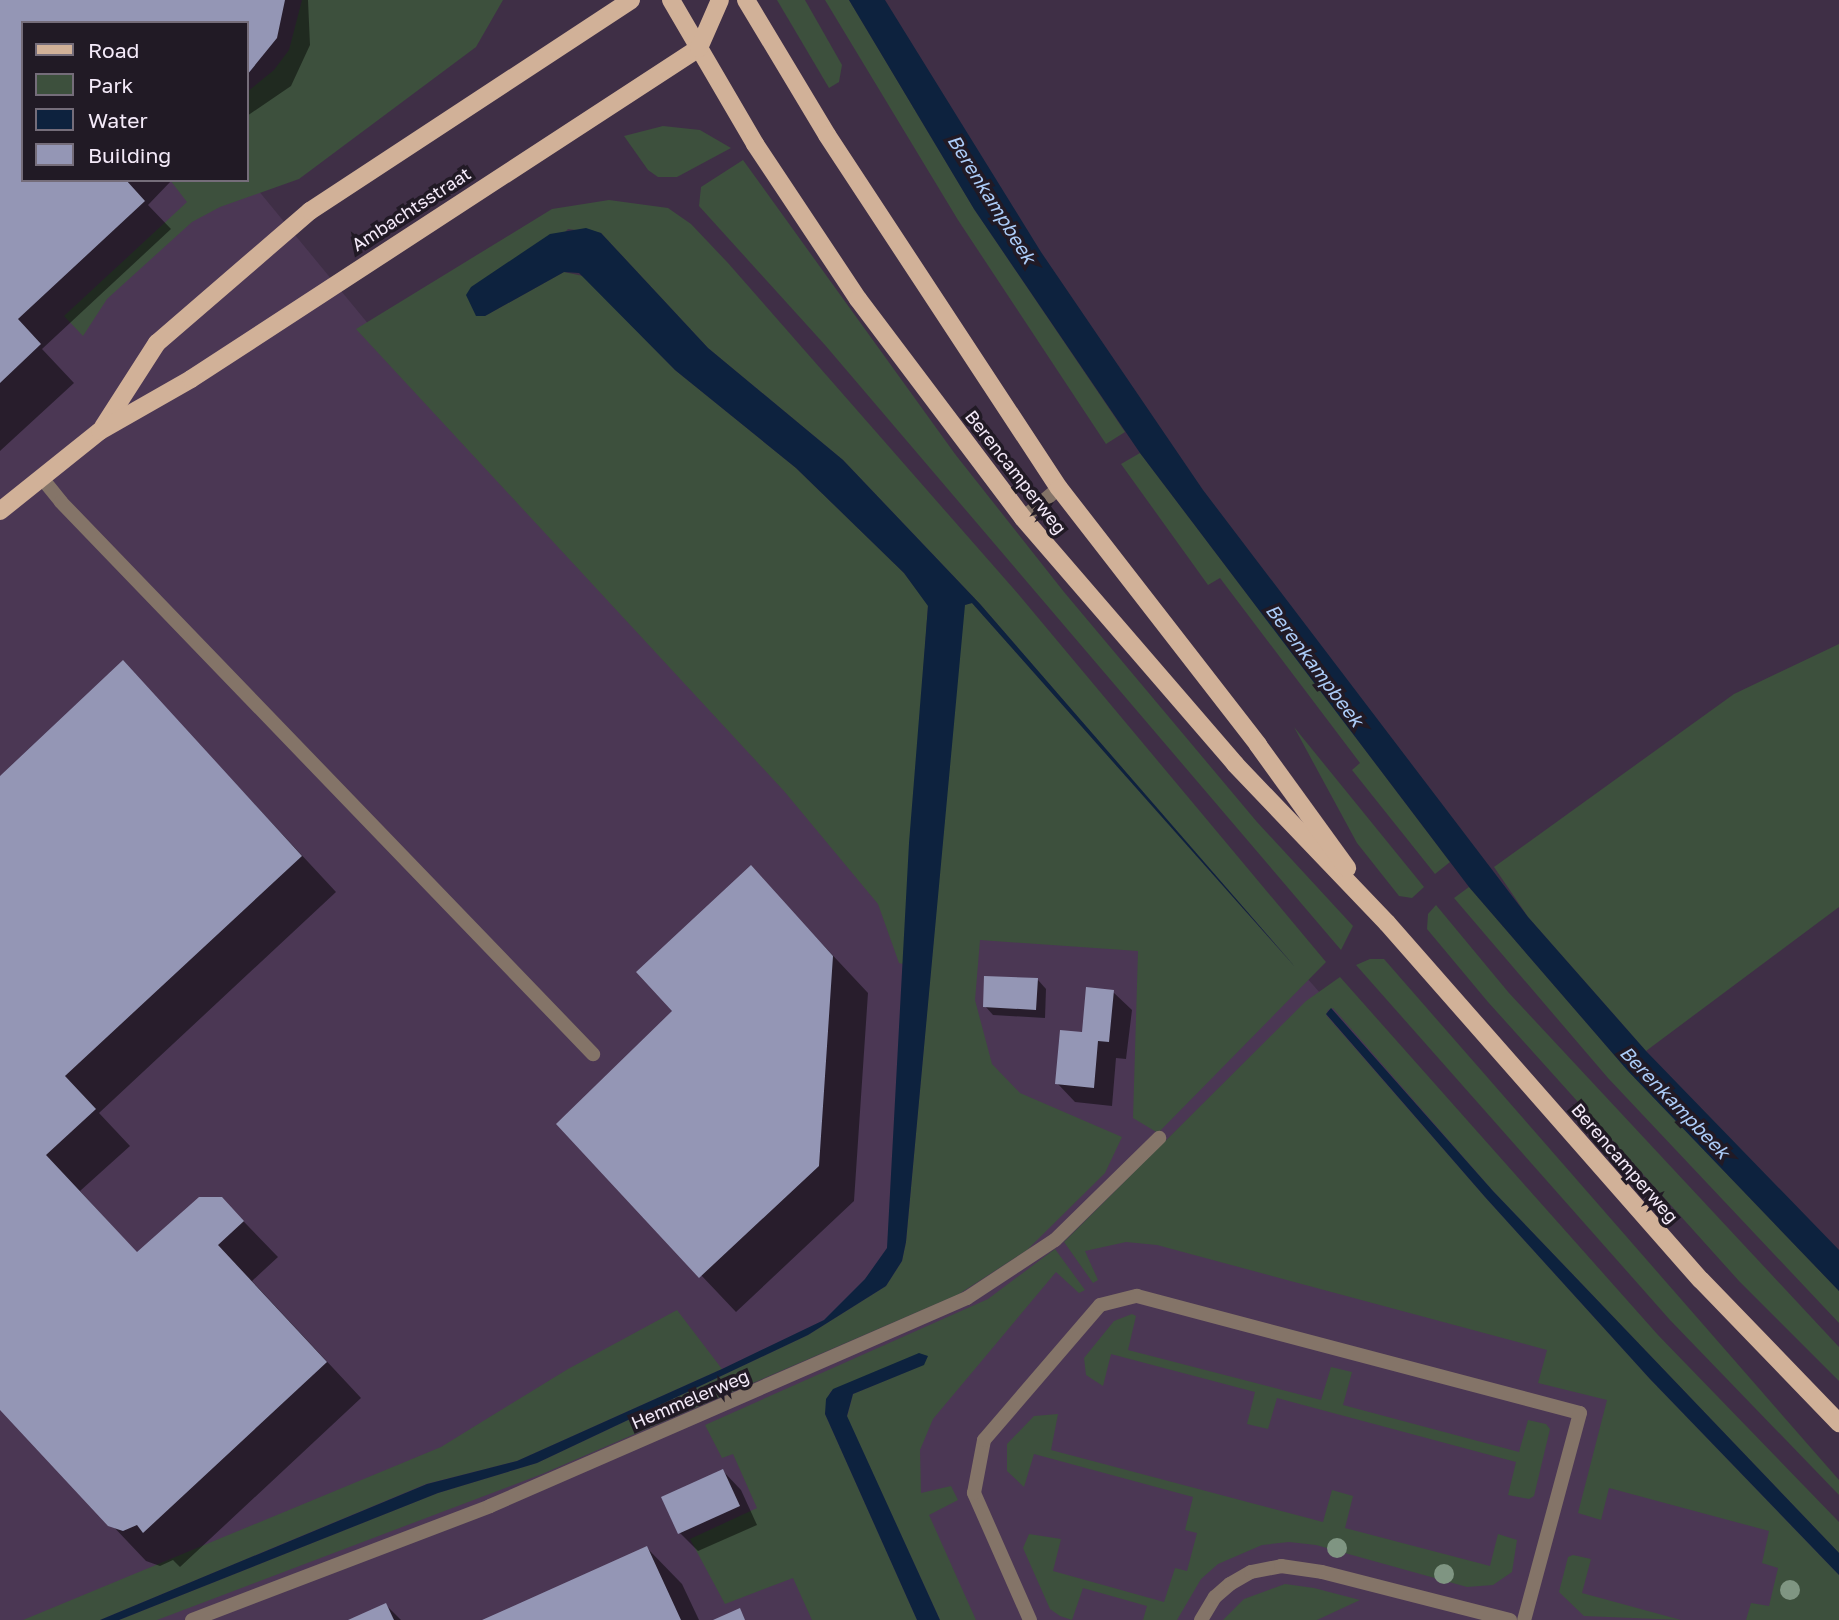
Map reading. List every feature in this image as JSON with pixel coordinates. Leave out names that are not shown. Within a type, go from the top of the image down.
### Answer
[{"type":"main road","name":"Ambachtsstraat","points":[[100,431],[157,343],[310,211],[631,0]]},
{"type":"main road","name":"Berencamperweg","points":[[671,0],[755,144],[858,299],[1023,518],[1235,764],[1387,923],[1701,1280],[1839,1423]]},
{"type":"main road","points":[[699,48],[720,0]]},
{"type":"main road","name":"Berencamperweg","points":[[746,0],[827,135],[1059,488],[1258,745],[1387,923]]},
{"type":"main road","name":"Ambachtsstraat","points":[[0,511],[100,431],[191,379],[699,48]]},
{"type":"street","points":[[41,477],[61,502],[593,1054]]},
{"type":"street","points":[[1023,518],[1059,488]]},
{"type":"street","name":"Hemmelerweg","points":[[192,1620],[490,1506],[967,1298],[1055,1240],[1158,1138]]},
{"type":"street","points":[[1030,1620],[974,1493],[984,1440],[1100,1305],[1137,1296],[1580,1413],[1524,1620]]},
{"type":"street","points":[[1201,1620],[1215,1597],[1230,1584],[1251,1572],[1282,1566],[1322,1572],[1510,1620]]},
{"type":"shaded area","points":[[0,0],[492,0],[253,184],[384,343],[1252,916],[1759,1489],[1839,1572],[1839,1620],[0,1620]]},
{"type":"green space","points":[[302,0],[503,0],[476,47],[299,179],[220,207],[192,222],[107,299],[83,336],[64,316],[187,202],[172,182],[248,182],[248,91],[274,70],[289,50]]},
{"type":"green space","points":[[777,0],[805,0],[842,65],[839,82],[829,88]]},
{"type":"green space","points":[[825,0],[849,0],[974,209],[1125,432],[1106,444],[958,220]]},
{"type":"green space","points":[[663,126],[700,130],[731,148],[677,177],[658,177],[648,170],[624,136]]},
{"type":"green space","points":[[743,160],[955,454],[1064,592],[1257,822],[1353,926],[1341,950],[825,345],[699,206],[701,187]]},
{"type":"green space","points":[[609,200],[668,208],[691,224],[728,263],[1019,595],[1326,962],[1158,1133],[1133,1118],[1138,951],[980,940],[975,1000],[992,1064],[1020,1093],[1122,1137],[1105,1173],[1027,1250],[959,1294],[542,1474],[157,1620],[119,1620],[438,1493],[537,1463],[808,1335],[886,1286],[902,1261],[906,1242],[964,605],[972,603],[1296,968],[980,604],[843,460],[708,348],[601,233],[568,229],[485,316],[564,272],[583,276],[675,370],[796,468],[904,573],[928,605],[903,964],[899,963],[878,904],[784,791],[356,329],[552,209]]},
{"type":"green space","points":[[1140,453],[1450,862],[1435,874],[1352,770],[1360,763],[1220,578],[1208,585],[1121,464]]},
{"type":"green space","points":[[1839,644],[1839,907],[1646,1051],[1528,917],[1494,867],[1734,694]]},
{"type":"green space","points":[[1294,727],[1424,887],[1412,898],[1399,896],[1357,843]]},
{"type":"green space","points":[[1469,887],[1628,1071],[1839,1291],[1839,1323],[1608,1078],[1454,898]]},
{"type":"green space","points":[[1436,905],[1509,993],[1839,1347],[1839,1381],[1739,1281],[1488,1002],[1427,929],[1428,914]]},
{"type":"green space","points":[[1370,959],[1384,959],[1839,1480],[1839,1495],[1670,1320],[1356,965]]},
{"type":"green space","points":[[1340,977],[1658,1335],[1839,1522],[1839,1553],[1493,1191],[1333,1008],[1328,1010],[1326,1015],[1485,1197],[1650,1379],[1839,1575],[1839,1620],[1746,1620],[1751,1603],[1769,1606],[1778,1568],[1762,1563],[1769,1531],[1609,1488],[1601,1520],[1578,1513],[1607,1400],[1538,1383],[1547,1350],[1157,1245],[1126,1242],[1085,1251],[1098,1280],[1093,1283],[1064,1242],[1306,1001]]},
{"type":"green space","points":[[1055,1249],[1085,1290],[1079,1293],[1056,1272],[933,1419],[920,1450],[921,1493],[951,1486],[958,1500],[929,1515],[976,1620],[940,1620],[847,1417],[853,1394],[923,1365],[830,1392],[825,1414],[917,1620],[812,1620],[793,1578],[725,1604],[690,1539],[757,1508],[733,1454],[722,1458],[705,1425],[988,1299]]},
{"type":"green space","points":[[677,1310],[722,1369],[517,1461],[426,1484],[100,1620],[23,1620],[441,1447],[568,1369]]},
{"type":"green space","points":[[1132,1314],[1136,1316],[1128,1350],[1321,1400],[1331,1367],[1352,1372],[1343,1405],[1519,1452],[1528,1420],[1546,1424],[1550,1429],[1534,1496],[1529,1499],[1508,1495],[1516,1462],[1277,1398],[1268,1429],[1247,1424],[1255,1392],[1111,1354],[1103,1386],[1086,1375],[1084,1358],[1114,1321]]},
{"type":"green space","points":[[1058,1414],[1051,1450],[1323,1522],[1332,1490],[1353,1496],[1345,1528],[1490,1566],[1498,1534],[1517,1540],[1512,1572],[1493,1585],[1467,1587],[1316,1545],[1289,1542],[1262,1545],[1218,1564],[1201,1579],[1177,1620],[1143,1620],[1147,1606],[1083,1588],[1072,1620],[1060,1616],[1050,1609],[1023,1548],[1029,1534],[1061,1539],[1053,1571],[1164,1602],[1175,1568],[1187,1571],[1197,1533],[1185,1530],[1193,1497],[1034,1454],[1024,1487],[1007,1471],[1007,1444],[1034,1416]]},
{"type":"green space","points":[[1573,1555],[1591,1559],[1582,1593],[1681,1620],[1584,1616],[1559,1592],[1568,1557]]},
{"type":"green space","points":[[1285,1584],[1314,1588],[1360,1600],[1317,1620],[1223,1620],[1244,1599]]},
{"type":"water","name":"Berenkampbeek","points":[[849,0],[885,0],[1041,252],[1203,490],[1528,917],[1646,1051],[1839,1250],[1839,1291],[1628,1071],[1469,887],[1140,453],[974,209]]},
{"type":"water","points":[[586,228],[601,233],[708,348],[843,460],[980,604],[1296,968],[972,603],[965,605],[906,1242],[902,1261],[886,1286],[808,1335],[537,1463],[438,1493],[119,1620],[100,1620],[427,1484],[517,1461],[722,1369],[824,1320],[865,1279],[887,1248],[909,843],[928,606],[904,573],[796,468],[675,370],[579,273],[564,272],[485,316],[476,316],[466,295],[471,287],[550,234]]},
{"type":"water","points":[[1331,1008],[1493,1191],[1839,1553],[1839,1575],[1650,1379],[1485,1197],[1326,1014]]},
{"type":"water","points":[[919,1353],[928,1356],[924,1365],[853,1394],[847,1416],[940,1620],[917,1620],[825,1414],[826,1399],[833,1389]]},
{"type":"building","points":[[0,0],[285,0],[277,38],[248,74],[248,21],[21,21],[21,182],[128,182],[145,201],[18,319],[41,344],[0,383]]},
{"type":"building","points":[[123,660],[302,856],[65,1076],[96,1109],[46,1155],[137,1252],[199,1197],[222,1197],[244,1221],[218,1245],[327,1362],[143,1533],[137,1525],[123,1531],[108,1526],[0,1410],[0,776]]},
{"type":"building","points":[[751,865],[833,956],[819,1166],[699,1278],[556,1124],[672,1011],[636,972]]},
{"type":"building","points":[[984,976],[1038,978],[1036,1010],[983,1007]]},
{"type":"building","points":[[1086,987],[1114,990],[1109,1042],[1098,1041],[1094,1088],[1055,1084],[1060,1030],[1082,1032]]},
{"type":"building","points":[[723,1469],[740,1506],[678,1534],[661,1497]]},
{"type":"building","points":[[647,1546],[681,1620],[482,1620],[509,1608]]},
{"type":"building","points":[[386,1603],[394,1620],[348,1620]]},
{"type":"building","points":[[740,1608],[745,1620],[713,1620]]}]
